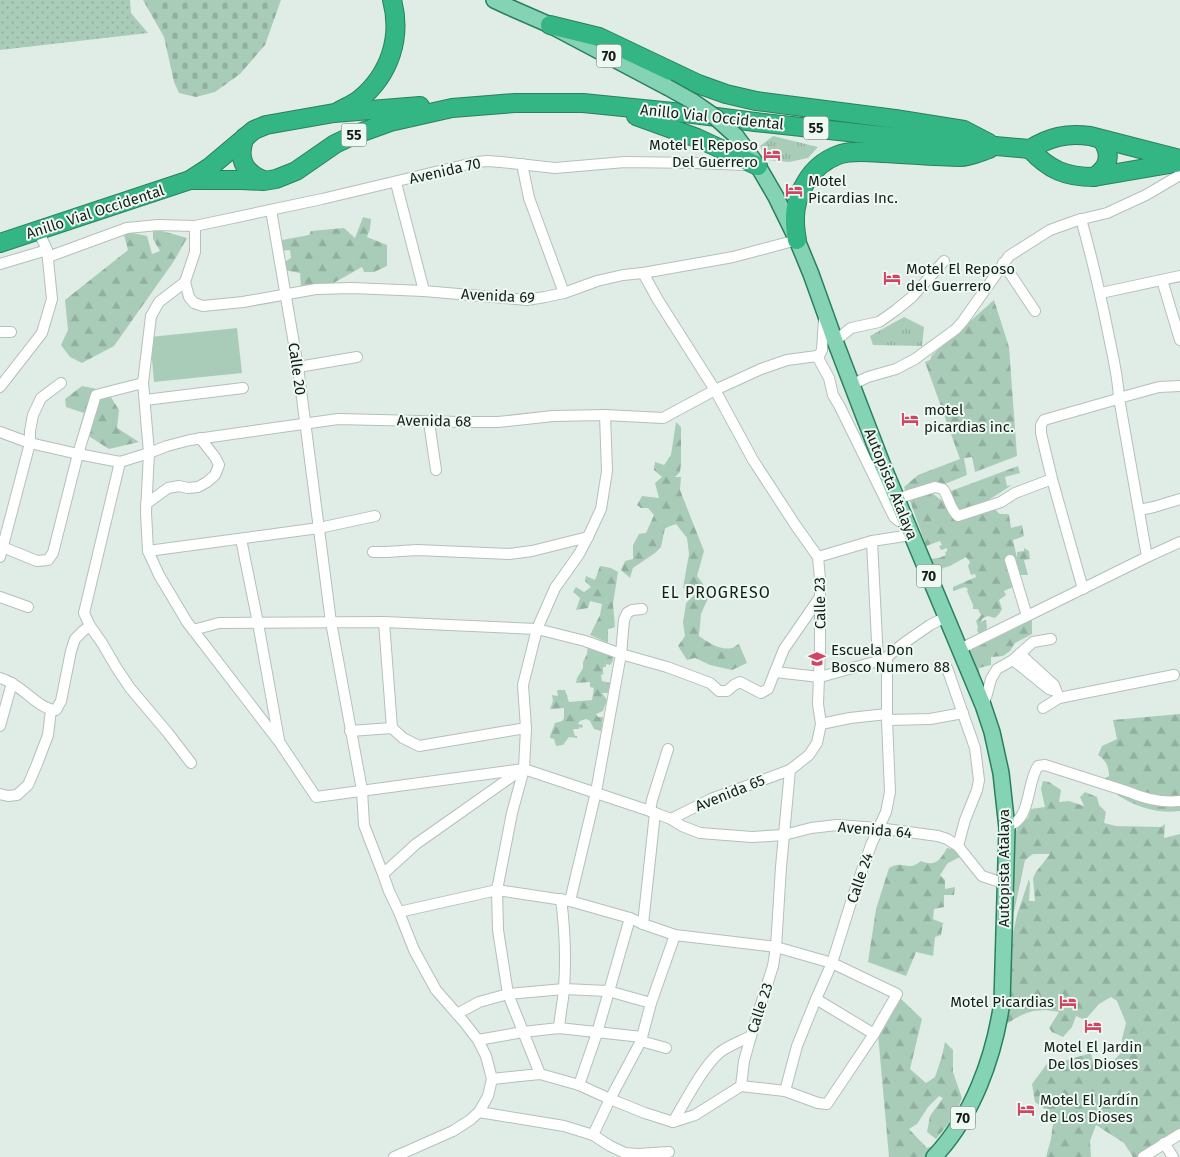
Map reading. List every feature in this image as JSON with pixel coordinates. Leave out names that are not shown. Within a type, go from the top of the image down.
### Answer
[{"type":"highway","points":[[334,113],[359,100],[374,86],[385,70],[392,52],[396,33],[392,0]]},
{"type":"highway","points":[[550,25],[599,37],[698,84],[726,94],[764,102],[885,117],[964,130],[996,147]]},
{"type":"highway","name":"Anillo Vial Occidental","points":[[190,180],[276,180],[335,144],[390,122],[452,108],[515,103],[568,103],[693,114],[755,122],[1030,149],[1052,138],[1077,134],[1180,160]]},
{"type":"highway","name":"Anillo Vial Occidental","points":[[0,243],[190,180],[210,167],[254,130],[266,125],[334,113],[431,105],[452,108]]},
{"type":"highway","points":[[602,106],[666,126],[758,166]]},
{"type":"highway","points":[[245,137],[241,155],[243,164],[255,177],[264,180]]},
{"type":"highway","points":[[1094,176],[1105,167],[1107,160],[1108,153],[1102,140]]},
{"type":"highway","points":[[797,240],[794,214],[801,189],[817,168],[839,154],[870,152],[962,157],[996,147]]},
{"type":"highway","name":"Anillo Vial Occidental","points":[[1030,149],[1048,166],[1070,175],[1082,177],[1180,160]]},
{"type":"main road","name":"70","points":[[494,0],[550,25],[667,87],[715,117],[736,136],[758,166],[797,240]]},
{"type":"main road","name":"Autopista Atalaya","points":[[797,240],[825,312],[834,341],[896,499],[983,705],[992,732],[1001,773],[1007,828],[1002,1002],[998,1027],[984,1074],[962,1122],[934,1157]]},
{"type":"street","name":"Avenida 70","points":[[0,264],[47,254],[127,228],[195,226],[396,183],[477,162],[487,161],[555,168],[625,162],[758,166]]},
{"type":"street","points":[[522,164],[528,198],[564,293]]},
{"type":"street","points":[[851,385],[868,377],[896,369],[915,359],[956,329],[1009,256],[1050,230],[1107,213],[1146,195],[1180,175]]},
{"type":"street","points":[[396,183],[424,291]]},
{"type":"street","name":"Calle 20","points":[[271,210],[298,367],[331,622],[362,790],[364,825],[414,950],[436,990],[478,1040],[486,1056],[492,1079]]},
{"type":"street","points":[[1081,220],[1101,294],[1147,557]]},
{"type":"street","points":[[195,226],[195,252],[185,282],[159,302],[151,316],[143,383],[150,453],[146,504],[148,551],[159,575],[186,622],[280,743],[316,797],[524,768]]},
{"type":"street","points":[[0,388],[42,333],[52,299],[47,254],[38,230]]},
{"type":"street","name":"Avenida 69","points":[[185,282],[189,297],[194,303],[202,306],[243,302],[316,289],[352,288],[424,291],[527,300],[564,293],[596,281],[623,275],[732,256],[797,240]]},
{"type":"street","points":[[834,341],[851,328],[879,322],[896,310],[912,297],[944,261]]},
{"type":"street","points":[[1003,263],[1035,311]]},
{"type":"street","name":"Calle 23","points":[[643,273],[715,390],[753,460],[818,557],[820,597],[818,704],[821,724],[817,743],[809,755],[790,770],[776,947],[773,966],[744,1062],[741,1086]]},
{"type":"street","points":[[1101,294],[1180,276]]},
{"type":"street","points":[[1162,280],[1180,340]]},
{"type":"street","points":[[825,312],[822,350],[817,356],[829,378],[833,395],[894,517],[909,529]]},
{"type":"street","points":[[0,332],[11,332]]},
{"type":"street","name":"Avenida 68","points":[[0,432],[30,443],[120,462],[167,446],[200,438],[338,419],[498,422],[553,416],[663,418],[715,390],[761,369],[787,360],[817,356]]},
{"type":"street","points":[[298,367],[357,357]]},
{"type":"street","points":[[61,382],[41,398],[33,415],[30,443],[1,550],[37,561],[48,560],[53,553],[78,454],[96,395],[143,383]]},
{"type":"street","points":[[1083,589],[1052,479],[1041,433],[1041,425],[1044,420],[1119,398],[1158,388],[1180,386]]},
{"type":"street","points":[[145,400],[243,388]]},
{"type":"street","points":[[540,1074],[508,994],[498,930],[497,890],[512,814],[524,768],[526,728],[523,685],[537,630],[555,588],[579,554],[601,509],[607,471],[605,416]]},
{"type":"street","points":[[430,422],[436,470]]},
{"type":"street","points":[[146,504],[168,488],[198,486],[215,476],[219,464],[200,438]]},
{"type":"street","points":[[120,462],[84,612],[90,626],[130,688],[191,763]]},
{"type":"street","points":[[896,499],[935,488],[943,489],[954,512],[958,516],[1001,502],[1015,493],[1052,479]]},
{"type":"street","points":[[1139,510],[1180,499]]},
{"type":"street","points":[[148,551],[319,528],[375,516]]},
{"type":"street","points":[[818,557],[909,529]]},
{"type":"street","points":[[373,552],[417,550],[509,554],[532,551],[588,537]]},
{"type":"street","points":[[241,539],[280,743]]},
{"type":"street","name":"Calle 24","points":[[785,1091],[797,1046],[832,963],[852,898],[871,845],[886,812],[890,792],[883,659],[872,541]]},
{"type":"street","points":[[960,649],[1180,542]]},
{"type":"street","points":[[1010,560],[1027,616]]},
{"type":"street","points":[[0,597],[28,607]]},
{"type":"street","points":[[193,630],[219,623],[331,622],[384,622],[537,630],[585,641],[621,654],[667,667],[710,683],[719,691],[727,691],[740,682],[760,693],[768,688],[784,649],[820,597]]},
{"type":"street","points":[[559,1028],[564,990],[563,918],[565,900],[596,792],[621,654],[624,620],[627,613],[632,610],[642,609]]},
{"type":"street","points":[[775,672],[820,677],[883,659],[930,625],[946,617]]},
{"type":"street","points":[[384,622],[392,728],[403,738],[420,746],[526,728]]},
{"type":"street","points":[[0,678],[12,683],[31,698],[52,710],[56,710],[61,701],[75,639],[90,626]]},
{"type":"street","points":[[983,705],[991,679],[997,669],[1017,657],[1034,642],[1051,639]]},
{"type":"street","points":[[1017,657],[1050,690],[1058,694]]},
{"type":"street","points":[[947,668],[976,748],[979,780],[958,846]]},
{"type":"street","points":[[1043,708],[1058,694],[1174,676]]},
{"type":"street","points":[[0,726],[12,683]]},
{"type":"street","points":[[0,794],[17,796],[28,785],[48,735],[52,710]]},
{"type":"street","points":[[821,724],[850,718],[930,719],[963,713]]},
{"type":"street","points":[[350,731],[392,728]]},
{"type":"street","points":[[643,924],[653,812],[652,800],[668,749]]},
{"type":"street","points":[[1007,828],[1019,820],[1026,807],[1034,772],[1038,766],[1045,765],[1152,800],[1180,801]]},
{"type":"street","points":[[383,874],[416,844],[524,768]]},
{"type":"street","name":"Avenida 64","points":[[524,768],[653,812],[700,833],[752,837],[784,834],[837,825],[938,836],[958,846],[982,876],[1006,884]]},
{"type":"street","name":"Avenida 65","points":[[671,819],[711,799],[790,770]]},
{"type":"street","points":[[394,1157],[453,1131],[470,1120],[480,1112],[488,1096],[492,1079],[540,1074],[578,1085],[610,1100],[673,1122],[695,1115],[741,1086],[785,1091],[827,1104],[874,1034],[897,994],[832,963],[776,947],[676,935],[630,918],[565,900],[497,890],[399,912]]},
{"type":"street","points":[[578,1085],[597,1033],[630,918]]},
{"type":"street","points":[[593,1135],[642,1039],[651,1003],[676,935]]},
{"type":"street","points":[[457,1014],[479,1002],[508,994],[564,990],[608,991],[651,1003]]},
{"type":"street","points":[[816,999],[874,1034]]},
{"type":"street","points":[[478,1040],[559,1028],[642,1039],[666,1048]]},
{"type":"street","points":[[673,1122],[706,1068],[720,1052],[751,1036]]},
{"type":"street","points":[[480,1112],[564,1126],[593,1135],[625,1153],[669,1152]]},
{"type":"street","points":[[1143,1157],[1180,1134]]},
{"type":"street","points":[[1164,1143],[1173,1157]]},
{"type":"green space","points":[[0,0],[130,0],[131,13],[148,33],[0,50]]},
{"type":"green space","points":[[143,0],[281,0],[265,45],[240,74],[215,92],[196,97],[179,93],[174,82],[164,37]]},
{"type":"green space","points":[[773,136],[818,147],[808,158],[789,162],[767,160],[760,146]]},
{"type":"green space","points":[[363,217],[371,219],[367,237],[387,245],[387,266],[374,272],[364,272],[362,267],[330,285],[301,287],[300,273],[284,270],[283,263],[291,258],[290,250],[280,251],[282,240],[309,235],[311,231],[344,228],[355,238]]},
{"type":"green space","points":[[153,229],[187,238],[174,261],[114,346],[82,363],[70,357],[61,345],[68,330],[65,300],[128,250],[123,231],[147,236],[152,254],[160,251],[153,239]]},
{"type":"green space","points":[[994,300],[1009,347],[1017,456],[975,472],[972,457],[964,458],[967,475],[940,486],[931,482],[906,493],[904,487],[918,475],[960,459],[925,362],[930,360],[932,355]]},
{"type":"green space","points":[[904,317],[924,327],[922,346],[873,345],[870,336]]},
{"type":"green space","points":[[237,328],[242,373],[154,382],[150,337]]},
{"type":"green space","points":[[82,386],[107,391],[119,410],[117,428],[139,442],[109,449],[79,430],[84,413],[66,407],[65,399]]},
{"type":"green space","points":[[676,422],[681,427],[681,464],[680,472],[675,477],[681,477],[680,490],[704,551],[697,576],[709,596],[701,614],[699,636],[714,645],[728,649],[739,644],[747,663],[732,670],[710,665],[695,658],[687,660],[678,646],[685,636],[683,623],[686,603],[695,594],[683,588],[689,554],[687,538],[676,524],[665,528],[661,547],[633,568],[630,578],[621,570],[625,561],[633,559],[633,545],[639,534],[646,533],[654,515],[648,508],[641,508],[637,505],[642,496],[659,498],[655,483],[662,477],[654,470],[655,462],[664,465],[671,455]]},
{"type":"green space","points":[[1018,466],[1020,473],[1005,477],[1007,486],[1012,485],[973,510],[992,507],[1000,514],[1009,515],[1011,528],[1022,525],[1024,536],[1013,540],[1017,558],[1017,552],[1024,551],[1024,548],[1029,551],[1030,559],[1024,560],[1028,575],[1021,575],[1020,585],[1004,591],[1006,595],[999,600],[1002,609],[999,614],[995,618],[988,616],[983,618],[980,622],[986,620],[987,627],[985,633],[980,636],[976,621],[981,615],[978,609],[973,609],[968,589],[965,587],[953,591],[953,587],[976,577],[975,574],[971,575],[968,566],[970,562],[966,557],[943,568],[941,572],[936,574],[929,559],[946,555],[947,548],[941,550],[939,546],[942,545],[940,541],[926,546],[910,501],[932,493],[949,506],[943,494]]},
{"type":"green space","points":[[600,566],[611,568],[618,572],[613,604],[615,627],[608,629],[608,643],[590,635],[600,615],[602,604],[590,601],[588,608],[576,610],[580,598],[573,592],[576,587],[584,592],[591,587],[585,581],[586,576],[595,580]]},
{"type":"green space","points":[[1032,620],[1032,634],[1015,643],[1010,651],[1003,656],[991,657],[991,665],[979,668],[980,680],[969,651]]},
{"type":"green space","points":[[588,644],[612,653],[613,661],[610,665],[606,664],[606,667],[603,667],[604,674],[601,675],[602,681],[610,683],[608,693],[602,693],[607,700],[603,711],[596,714],[598,717],[603,717],[601,731],[594,729],[590,721],[586,719],[580,721],[578,724],[583,725],[582,728],[579,727],[579,729],[573,730],[577,738],[569,737],[563,745],[556,746],[554,739],[550,738],[550,736],[555,723],[562,721],[564,718],[564,708],[550,709],[553,701],[552,695],[558,696],[557,690],[565,690],[569,702],[592,700],[594,688],[590,687],[590,682],[576,683],[583,668]]},
{"type":"green space","points":[[1180,714],[1180,811],[1170,812],[1148,809],[1127,801],[1109,788],[1102,780],[1109,776],[1108,767],[1105,761],[1098,755],[1102,746],[1117,739],[1113,720]]},
{"type":"green space","points":[[1043,781],[1049,782],[1061,790],[1059,802],[1069,801],[1084,806],[1080,797],[1085,792],[1097,797],[1099,805],[1106,812],[1104,823],[1116,826],[1161,827],[1165,824],[1164,838],[1180,834],[1180,1131],[1138,1157],[1133,1157],[1124,1143],[1096,1125],[1090,1141],[1091,1157],[1046,1157],[1054,1116],[1035,1102],[1032,1084],[1049,1061],[1064,1061],[1091,1053],[1093,1062],[1113,1061],[1123,1051],[1122,1039],[1126,1023],[1117,1001],[1111,997],[1099,1004],[1085,1020],[1076,1016],[1072,1027],[1063,1037],[1052,1032],[1049,1028],[1059,1012],[1042,1010],[1029,1012],[1002,1027],[1009,951],[1017,915],[1029,879],[1029,901],[1035,901],[1033,878],[1050,854],[1033,854],[1025,860],[1014,912],[1011,908],[1010,840],[1021,823],[1028,818],[1031,809],[1045,807],[1041,789]]},
{"type":"green space","points":[[947,848],[957,850],[962,856],[948,863],[940,875],[945,880],[945,889],[955,887],[954,895],[944,895],[944,907],[934,909],[933,919],[943,923],[941,935],[935,937],[933,956],[916,952],[906,976],[868,962],[876,909],[889,868],[898,865],[913,866],[921,861],[934,863],[940,859]]},
{"type":"green space","points":[[899,997],[922,1019],[910,1069],[926,1083],[935,1077],[945,1042],[953,1050],[953,1072],[962,1098],[954,1117],[936,1139],[927,1132],[930,1116],[943,1098],[939,1096],[928,1107],[917,1124],[909,1129],[927,1148],[943,1143],[930,1157],[889,1157],[878,1034]]},
{"type":"place","name":"Motel El Reposo Del Guerrero","points":[[772,154]]},
{"type":"place","name":"Motel Picardias Inc.","points":[[794,190]]},
{"type":"place","name":"Motel El Reposo del Guerrero","points":[[892,278]]},
{"type":"place","name":"motel picardias inc.","points":[[910,419]]},
{"type":"place","name":"Escuela Don Bosco Numero 88","points":[[817,659]]},
{"type":"place","name":"Motel Picardias","points":[[1068,1002]]},
{"type":"place","name":"Motel El Jardin De los Dioses","points":[[1093,1026]]},
{"type":"place","name":"Motel El Jardín de Los Dioses","points":[[1026,1109]]},
{"type":"district","name":"EL PROGRESO","points":[[716,592]]}]
